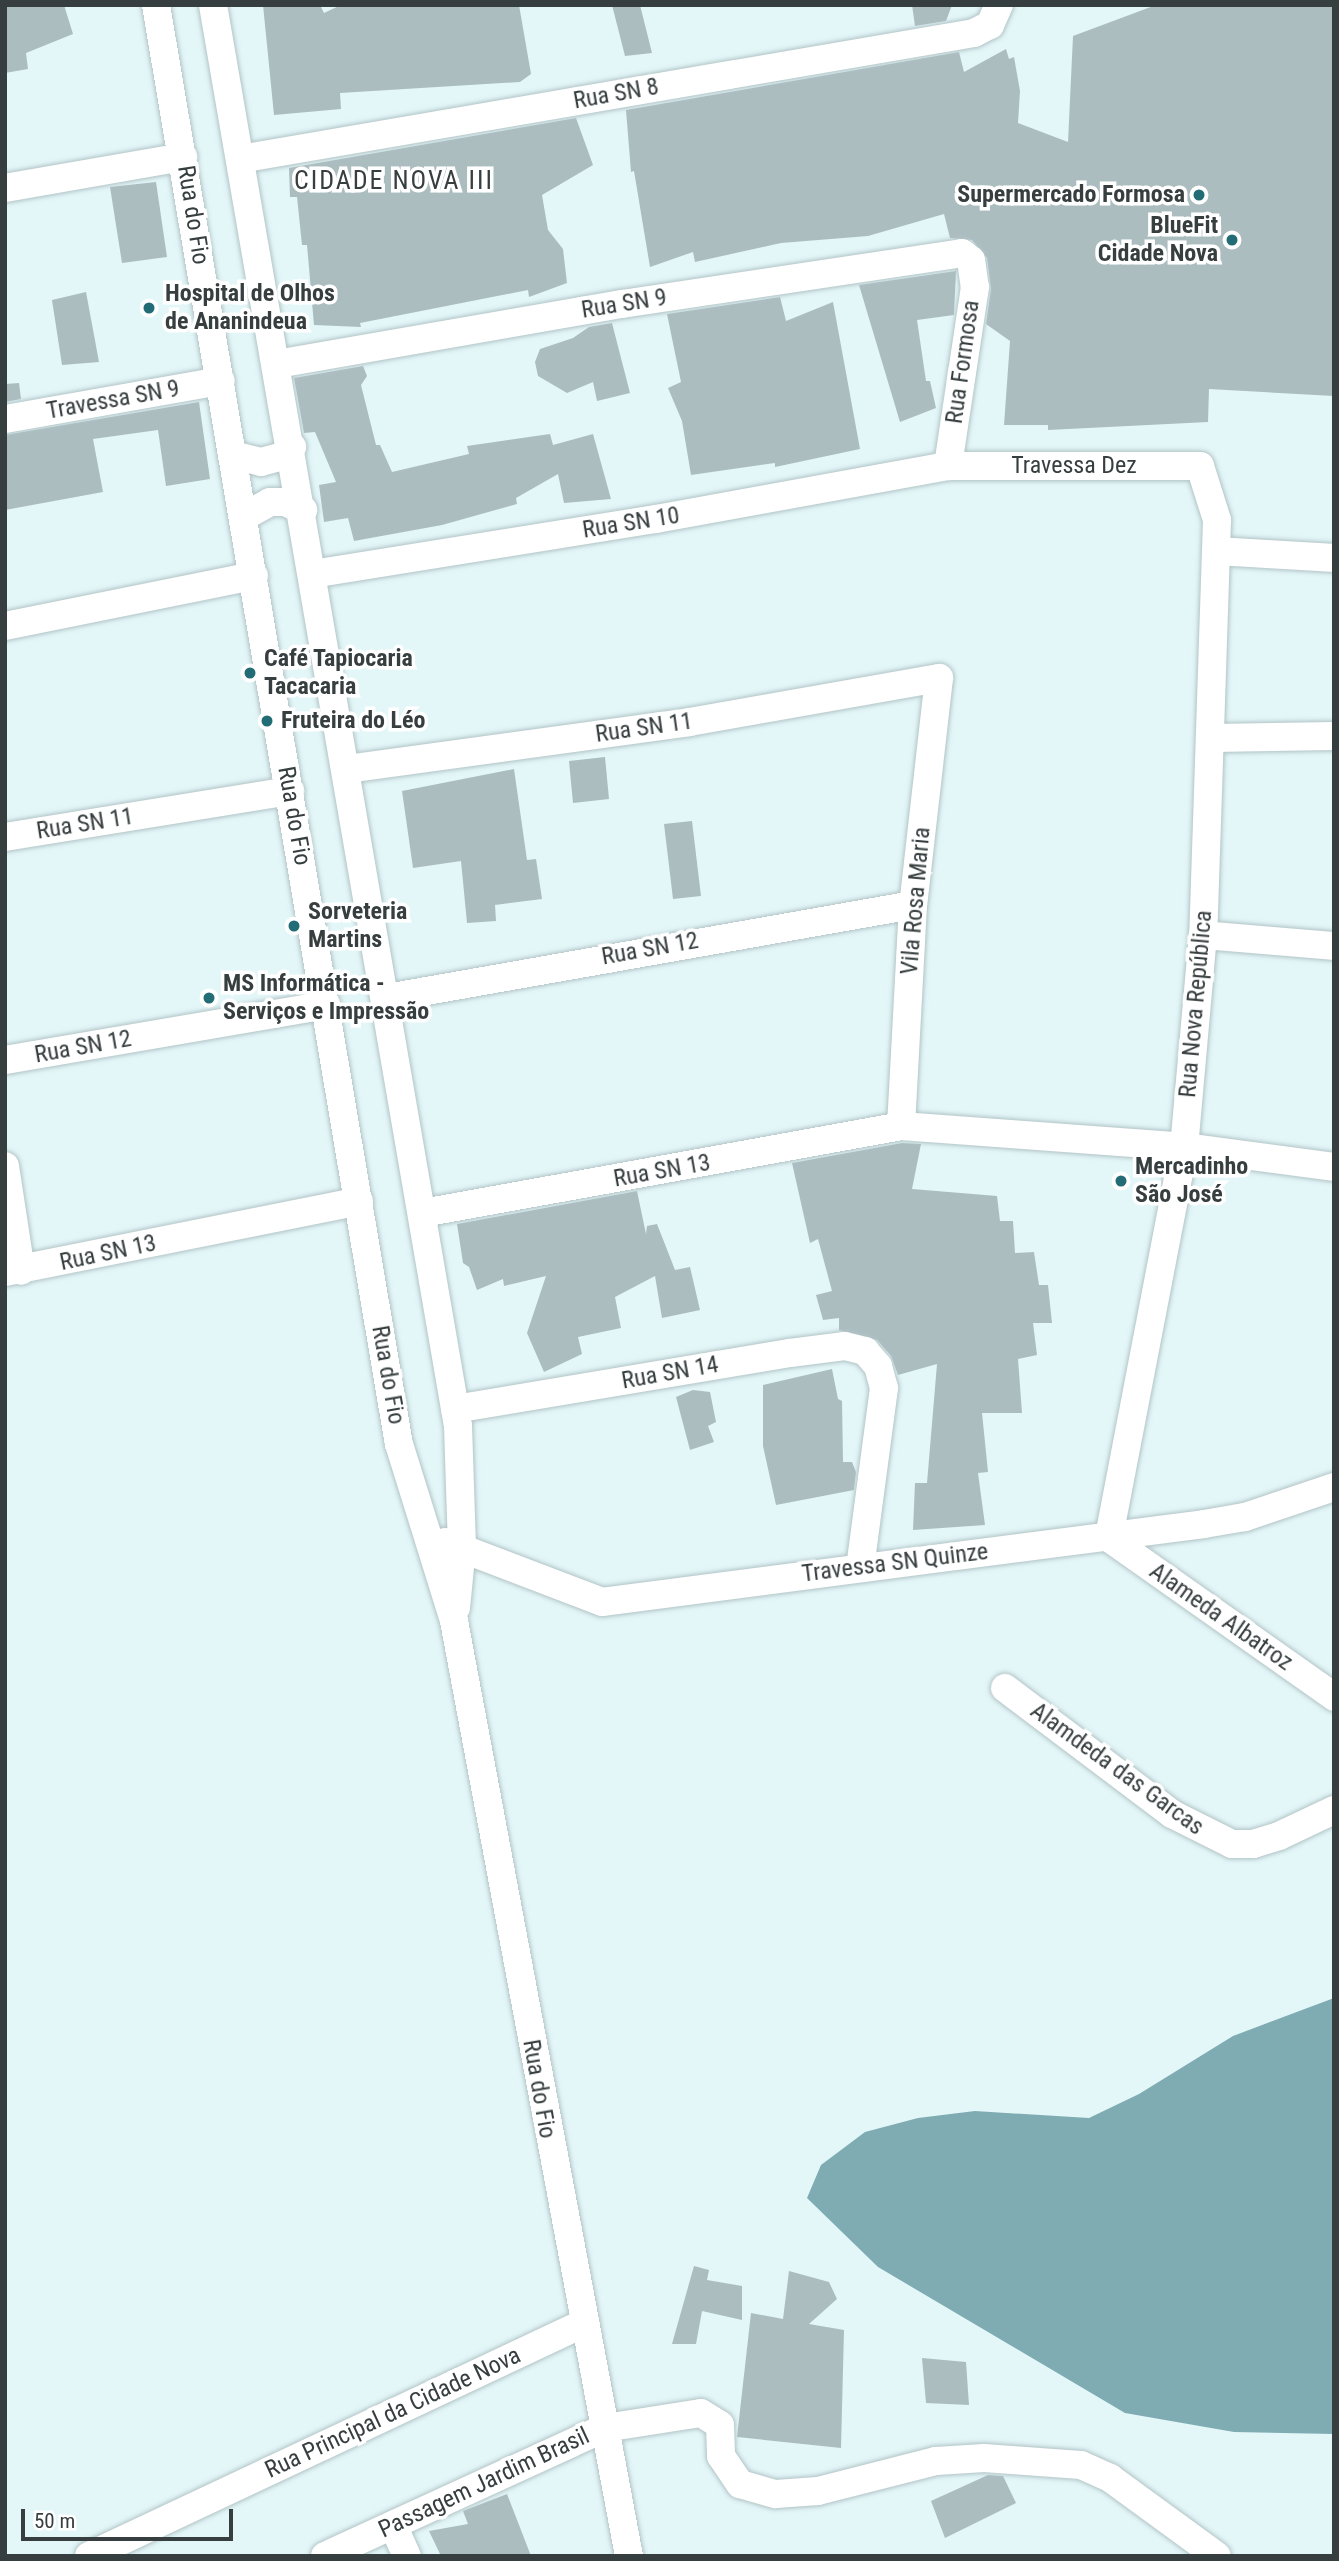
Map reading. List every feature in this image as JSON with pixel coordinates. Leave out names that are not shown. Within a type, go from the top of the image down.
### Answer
[{"type":"street","name":"Rua do Fio","points":[[156,5],[400,1444],[454,1621],[582,2324],[629,2556]]},
{"type":"street","name":"Rua do Fio","points":[[214,5],[387,998],[455,1409],[462,1546],[454,1621]]},
{"type":"street","name":"Rua SN 8","points":[[240,159],[974,33],[994,15]]},
{"type":"street","points":[[5,188],[183,157]]},
{"type":"street","name":"Rua SN 9","points":[[277,364],[951,251],[971,260]]},
{"type":"street","name":"Rua Formosa","points":[[948,466],[975,287],[971,260]]},
{"type":"street","name":"Travessa SN 9","points":[[5,419],[221,381]]},
{"type":"street","points":[[233,455],[261,462],[283,456],[292,447]]},
{"type":"street","name":"Travessa Dez","points":[[948,466],[1200,466]]},
{"type":"street","name":"Rua SN 10","points":[[312,574],[656,519],[948,466]]},
{"type":"street","name":"Rua Nova República","points":[[1109,1538],[1184,1147],[1203,935],[1212,738],[1217,520],[1200,466]]},
{"type":"street","points":[[243,517],[270,502],[285,502],[303,510]]},
{"type":"street","points":[[1217,551],[1334,558]]},
{"type":"street","points":[[5,626],[254,576]]},
{"type":"street","name":"Rua SN 11","points":[[347,769],[689,722],[939,678]]},
{"type":"street","name":"Vila Rosa Maria","points":[[901,1126],[913,905],[939,678]]},
{"type":"street","points":[[1212,738],[1334,736]]},
{"type":"street","name":"Rua SN 11","points":[[5,837],[290,791]]},
{"type":"street","name":"Rua SN 12","points":[[387,998],[913,905]]},
{"type":"street","points":[[1203,935],[1334,946]]},
{"type":"street","name":"Rua SN 12","points":[[5,1060],[326,1005]]},
{"type":"street","name":"Rua SN 13","points":[[423,1213],[901,1126],[1184,1147],[1334,1167]]},
{"type":"street","points":[[5,1166],[13,1271]]},
{"type":"street","name":"Rua SN 13","points":[[13,1271],[359,1201]]},
{"type":"street","name":"Rua SN 14","points":[[455,1409],[845,1346],[865,1351],[878,1366],[884,1388],[860,1567]]},
{"type":"street","name":"Travessa SN Quinze","points":[[429,1538],[462,1546],[602,1602],[860,1567],[1109,1538],[1245,1517],[1334,1487]]},
{"type":"street","name":"Alameda Albatroz","points":[[1109,1538],[1334,1697]]},
{"type":"street","name":"Alamdeda das Garcas","points":[[1005,1688],[1172,1814],[1231,1844],[1253,1844],[1279,1836],[1334,1810]]},
{"type":"street","name":"Rua Principal da Cidade Nova","points":[[89,2556],[582,2324]]},
{"type":"street","name":"Passagem Jardim Brasil","points":[[325,2556],[605,2428],[701,2413],[714,2417],[720,2425],[721,2456],[727,2471],[740,2484],[776,2494],[818,2491],[936,2461],[984,2458],[1081,2465],[1110,2478],[1217,2556]]},
{"type":"street","points":[[393,2525],[407,2556]]},
{"type":"water","points":[[1334,1998],[1334,2434],[1234,2432],[1125,2413],[878,2267],[807,2198],[821,2165],[865,2132],[918,2118],[975,2111],[1089,2118],[1139,2094],[1233,2036]]},
{"type":"building","points":[[5,5],[64,5],[73,34],[26,53],[28,69],[5,73]]},
{"type":"building","points":[[263,5],[320,5],[324,13],[341,5],[519,5],[531,74],[520,82],[340,93],[341,109],[274,115]]},
{"type":"building","points":[[612,5],[640,5],[652,53],[625,56]]},
{"type":"building","points":[[912,5],[952,5],[946,21],[915,26]]},
{"type":"building","points":[[1156,5],[1334,5],[1334,396],[1209,389],[1208,422],[1048,430],[1048,425],[1004,425],[1010,341],[986,324],[991,289],[987,258],[972,240],[950,238],[944,214],[868,236],[781,243],[695,262],[693,252],[650,267],[634,171],[631,172],[626,110],[959,52],[964,72],[1006,49],[1009,59],[1014,57],[1020,91],[1018,123],[1068,142],[1073,36]]},
{"type":"building","points":[[576,118],[593,165],[542,195],[548,230],[563,249],[567,283],[529,297],[528,290],[360,323],[361,327],[314,325],[307,245],[302,245],[297,197],[290,197],[289,168]]},
{"type":"building","points":[[156,182],[167,257],[122,263],[110,187]]},
{"type":"building","points":[[956,271],[954,315],[917,320],[926,381],[930,381],[936,408],[900,422],[859,285]]},
{"type":"building","points":[[86,292],[99,362],[62,365],[52,300]]},
{"type":"building","points":[[780,297],[786,321],[833,302],[860,449],[775,467],[775,463],[691,475],[682,421],[668,388],[681,382],[667,314]]},
{"type":"building","points":[[612,323],[630,393],[597,401],[593,382],[567,393],[538,376],[535,362],[540,349],[573,338],[589,327]]},
{"type":"building","points":[[363,366],[367,376],[361,385],[376,445],[380,445],[392,472],[469,454],[467,446],[550,434],[553,445],[593,434],[611,499],[564,503],[558,474],[516,498],[517,504],[442,525],[354,541],[348,518],[324,522],[319,485],[336,482],[315,432],[304,433],[294,378]]},
{"type":"building","points":[[19,383],[21,399],[5,402],[5,384]]},
{"type":"building","points":[[199,402],[210,479],[166,486],[158,430],[93,439],[103,492],[5,510],[5,435]]},
{"type":"building","points":[[605,757],[609,799],[573,803],[569,761]]},
{"type":"building","points":[[514,769],[527,860],[536,859],[542,899],[495,905],[496,921],[467,923],[461,861],[413,868],[402,791]]},
{"type":"building","points":[[692,821],[701,896],[673,899],[664,824]]},
{"type":"building","points":[[902,1143],[921,1144],[912,1189],[997,1196],[1000,1221],[1013,1221],[1015,1253],[1034,1252],[1039,1285],[1048,1285],[1052,1323],[1033,1323],[1037,1355],[1018,1359],[1022,1413],[982,1413],[988,1472],[978,1473],[985,1525],[913,1530],[915,1483],[927,1483],[937,1364],[898,1375],[891,1356],[877,1340],[839,1330],[839,1318],[823,1320],[816,1295],[832,1291],[818,1239],[810,1243],[792,1163]]},
{"type":"building","points":[[637,1191],[646,1234],[647,1226],[657,1224],[675,1270],[690,1267],[700,1310],[662,1318],[655,1276],[615,1297],[621,1328],[578,1337],[582,1354],[544,1372],[527,1333],[546,1276],[504,1286],[503,1279],[477,1290],[469,1267],[463,1263],[457,1224]]},
{"type":"building","points":[[832,1369],[838,1399],[842,1401],[843,1462],[852,1462],[856,1472],[854,1490],[776,1505],[763,1446],[763,1385]]},
{"type":"building","points":[[693,1390],[710,1392],[716,1422],[708,1426],[714,1442],[690,1450],[676,1397]]},
{"type":"building","points":[[694,2266],[709,2270],[707,2280],[742,2286],[742,2320],[702,2311],[696,2344],[672,2344]]},
{"type":"building","points":[[789,2271],[829,2282],[837,2299],[809,2324],[844,2330],[841,2448],[737,2437],[751,2313],[783,2319]]},
{"type":"building","points":[[922,2358],[966,2362],[969,2405],[926,2403]]},
{"type":"building","points":[[988,2475],[1003,2476],[1016,2503],[945,2538],[931,2501]]},
{"type":"building","points":[[507,2494],[531,2556],[441,2556],[429,2531],[468,2524],[463,2511]]},
{"type":"place","name":"Supermercado Formosa","points":[[1199,195]]},
{"type":"place","name":"BlueFit Cidade Nova","points":[[1232,240]]},
{"type":"place","name":"Hospital de Olhos de Ananindeua","points":[[149,308]]},
{"type":"place","name":"Café Tapiocaria Tacacaria","points":[[250,673]]},
{"type":"place","name":"Fruteira do Léo","points":[[267,721]]},
{"type":"place","name":"Sorveteria Martins","points":[[294,926]]},
{"type":"place","name":"MS Informática - Serviços e Impressão","points":[[209,998]]},
{"type":"place","name":"Mercadinho São José","points":[[1121,1181]]},
{"type":"district","name":"CIDADE NOVA III","points":[[394,181]]}]
